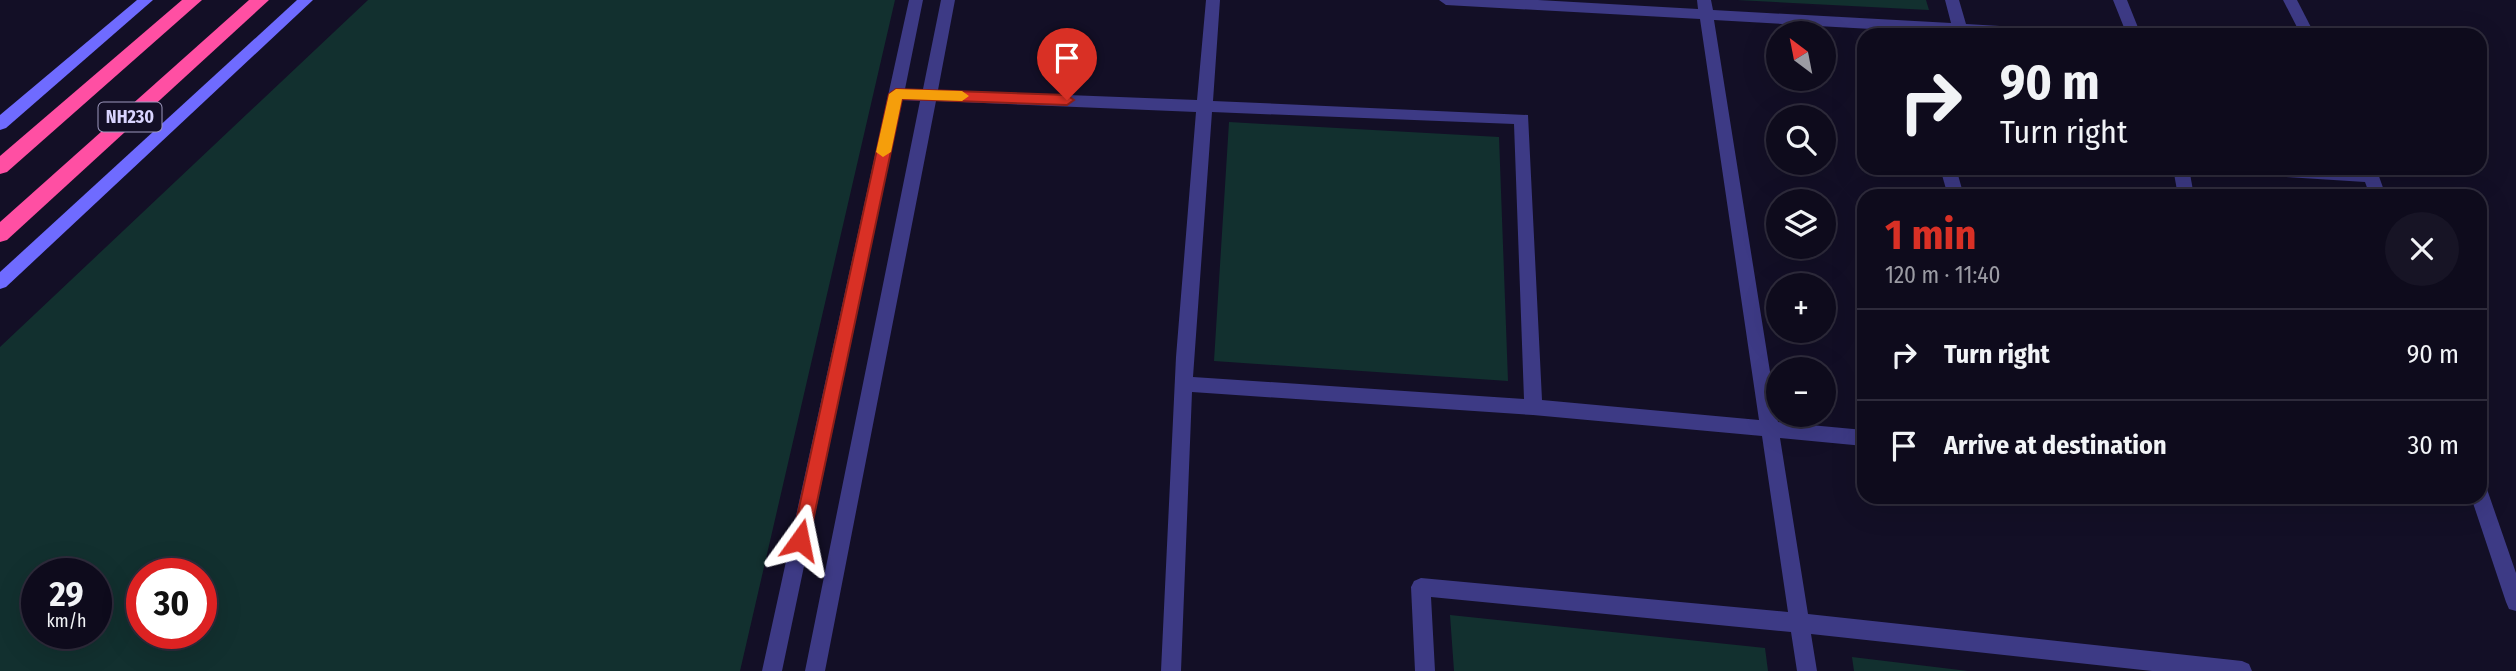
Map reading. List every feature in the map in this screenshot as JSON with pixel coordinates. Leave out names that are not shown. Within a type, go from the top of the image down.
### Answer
[{"type":"highway","name":"NH230","points":[[0,167],[193,0]]},
{"type":"highway","name":"NH230","points":[[0,234],[260,0]]},
{"type":"street","points":[[0,124],[146,0]]},
{"type":"street","points":[[0,282],[306,0]]},
{"type":"street","points":[[772,671],[916,0]]},
{"type":"street","points":[[815,671],[948,0]]},
{"type":"street","points":[[1171,671],[1184,384],[1213,0]]},
{"type":"street","points":[[1446,0],[1705,7],[1948,28]]},
{"type":"street","points":[[1952,0],[1960,28]]},
{"type":"street","points":[[2120,0],[2131,28]]},
{"type":"street","points":[[2290,0],[2304,28]]},
{"type":"street","points":[[1705,7],[1807,671]]},
{"type":"street","points":[[896,94],[1521,119],[1533,407]]},
{"type":"street","points":[[1184,384],[1533,407],[1857,437]]},
{"type":"street","points":[[2483,504],[2516,602]]},
{"type":"street","points":[[1425,671],[1421,587],[1800,623],[2242,671]]},
{"type":"green space","points":[[368,0],[895,0],[740,671],[0,671],[0,347]]},
{"type":"green space","points":[[1737,0],[1926,0],[1929,10]]},
{"type":"green space","points":[[1229,122],[1499,137],[1508,381],[1214,361]]},
{"type":"green space","points":[[1450,615],[1765,648],[1768,671],[1454,671]]},
{"type":"green space","points":[[1852,657],[1968,671],[1854,671]]},
{"type":"slow traffic","points":[[883,152],[896,94],[962,96]]},
{"type":"route","points":[[800,540],[896,94],[1067,100]]}]
